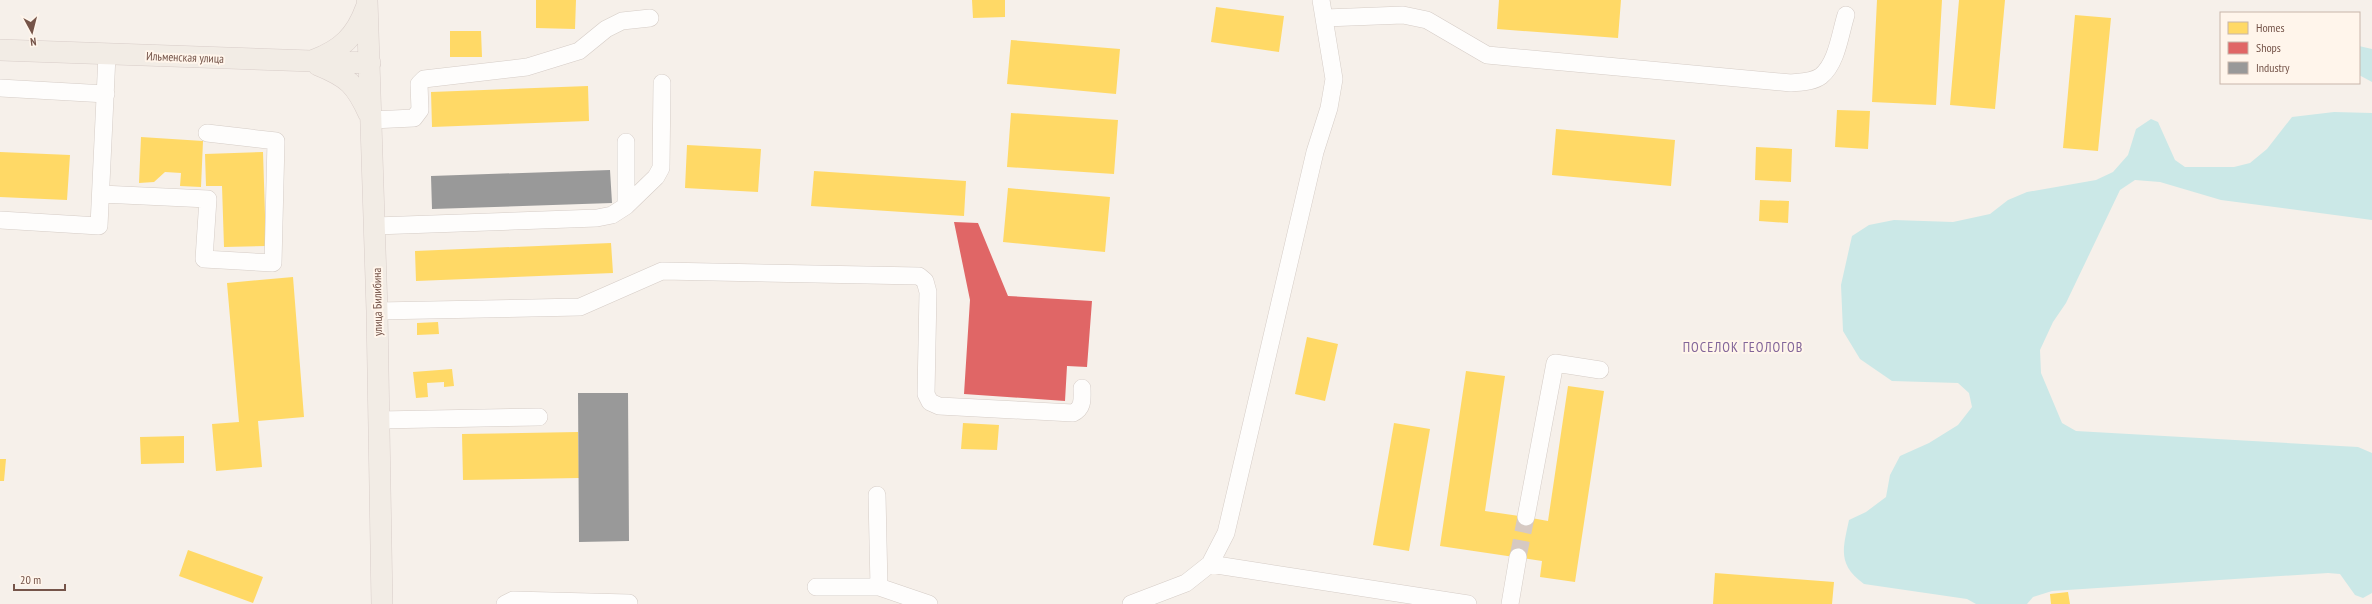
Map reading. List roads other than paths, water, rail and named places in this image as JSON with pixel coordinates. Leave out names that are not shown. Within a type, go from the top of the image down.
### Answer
[{"type":"main road","points":[[310,62],[330,54],[346,43],[361,22],[367,2]]},
{"type":"main road","name":"улица Билибина","points":[[367,2],[375,226],[382,604]]},
{"type":"main road","name":"Ильменская улица","points":[[0,50],[108,55],[370,63]]},
{"type":"main road","points":[[310,62],[349,80],[362,99],[372,120]]},
{"type":"street","points":[[1131,604],[1186,583],[1210,564],[1226,533],[1315,152],[1329,108],[1334,79],[1321,0]]},
{"type":"street","points":[[1325,18],[1403,15],[1427,20],[1487,55],[1791,83],[1808,82],[1821,76],[1832,62],[1846,15]]},
{"type":"street","points":[[372,120],[414,118],[420,110],[419,84],[424,80],[527,67],[579,51],[606,28],[622,21],[650,18]]},
{"type":"street","points":[[0,220],[99,226],[108,55]]},
{"type":"street","points":[[375,226],[597,218],[612,215],[626,206],[656,177],[661,168],[662,82]]},
{"type":"street","points":[[0,88],[106,94]]},
{"type":"street","points":[[100,194],[208,199],[204,260],[273,263],[276,141],[207,134]]},
{"type":"street","points":[[626,142],[626,206]]},
{"type":"street","points":[[377,311],[580,307],[662,271],[919,276],[925,281],[928,292],[926,394],[930,402],[939,406],[1074,413],[1079,410],[1082,404],[1082,388]]},
{"type":"street","points":[[1526,518],[1555,363],[1600,370]]},
{"type":"street","points":[[379,420],[538,417]]},
{"type":"street","points":[[877,496],[879,587]]},
{"type":"street","points":[[1510,604],[1518,557]]},
{"type":"street","points":[[1210,564],[1468,604]]},
{"type":"street","points":[[816,588],[879,587],[929,604]]},
{"type":"street","points":[[505,604],[513,600],[629,603]]},
{"type":"water","points":[[2360,46],[2372,49],[2372,82],[2360,76]]},
{"type":"water","points":[[2334,112],[2372,113],[2372,220],[2221,200],[2160,182],[2135,180],[2120,190],[2066,303],[2053,322],[2040,350],[2041,373],[2062,423],[2076,431],[2358,447],[2372,453],[2372,593],[2363,598],[2355,595],[2340,574],[2328,573],[2052,591],[2033,597],[2027,604],[1976,604],[1967,599],[1864,584],[1855,577],[1849,570],[1844,555],[1845,539],[1849,520],[1866,512],[1886,497],[1890,475],[1900,456],[1929,443],[1958,425],[1972,407],[1969,393],[1958,383],[1892,381],[1860,359],[1843,331],[1841,285],[1852,236],[1869,225],[1894,220],[1953,222],[1990,214],[2008,200],[2027,192],[2096,180],[2113,172],[2128,155],[2136,129],[2151,119],[2158,122],[2175,160],[2185,167],[2234,167],[2250,163],[2267,149],[2292,117]]},
{"type":"tunnel","points":[[1518,557],[1526,517]]},
{"type":"district","name":"ПОСЕЛОК ГЕОЛОГОВ","points":[[1743,347]]}]
